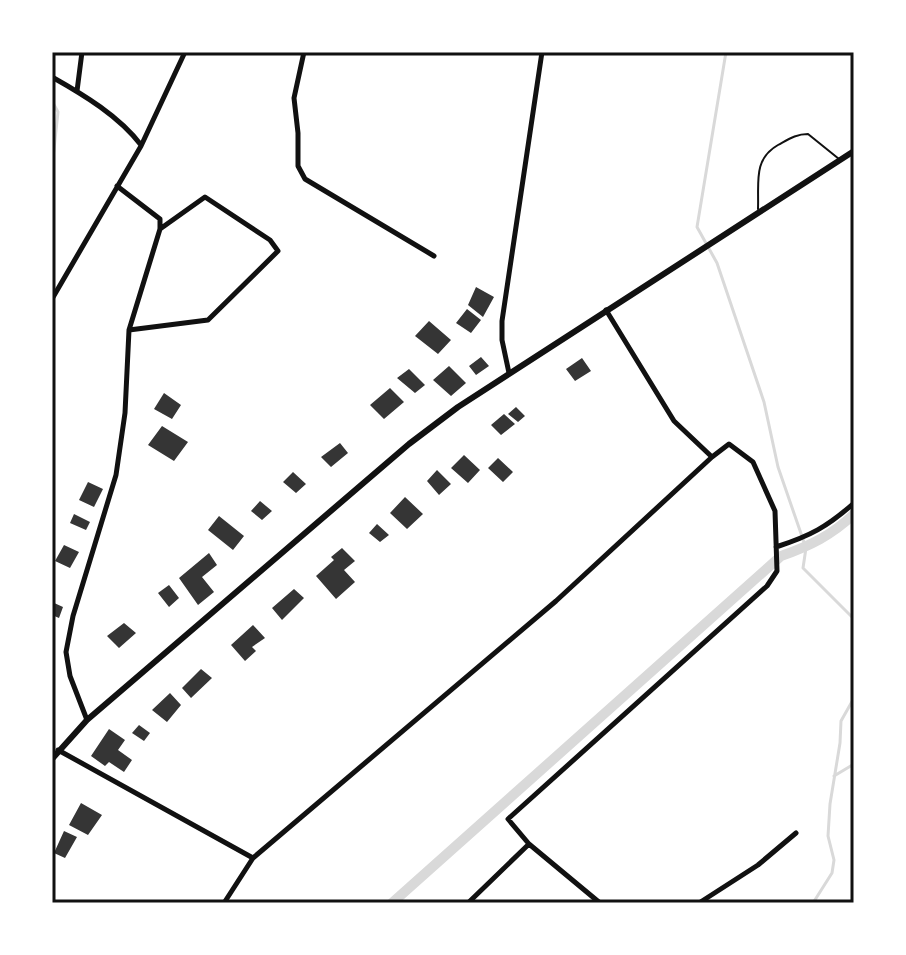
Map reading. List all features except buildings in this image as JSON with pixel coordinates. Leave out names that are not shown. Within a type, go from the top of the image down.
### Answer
[{"type":"main road","points":[[52,759],[87,720],[409,444],[509,373],[854,151]]},
{"type":"street","points":[[77,91],[82,52]]},
{"type":"street","points":[[52,299],[141,146],[185,52]]},
{"type":"street","points":[[304,52],[294,98],[298,166],[305,179],[434,256]]},
{"type":"street","points":[[509,373],[502,340],[502,321],[542,52]]},
{"type":"street","points":[[52,77],[77,91],[129,130],[141,146]]},
{"type":"street","points":[[87,720],[70,676],[66,652],[73,616],[116,475],[125,413],[129,330],[160,229],[160,219],[117,186]]},
{"type":"street","points":[[129,330],[208,320],[278,251],[270,240],[205,197],[160,229]]},
{"type":"street","points":[[606,310],[674,421],[712,457]]},
{"type":"street","points":[[224,903],[253,858],[556,601],[729,444],[753,462],[775,511],[777,571],[767,586],[508,819],[529,844],[600,903]]},
{"type":"street","points":[[776,547],[829,526],[854,503]]},
{"type":"street","points":[[58,750],[253,858]]},
{"type":"street","points":[[699,903],[758,865],[796,833]]},
{"type":"street","points":[[468,903],[529,844]]},
{"type":"lane","points":[[758,213],[760,163],[766,152],[797,134],[808,134],[840,160]]},
{"type":"waterway","points":[[726,52],[697,227],[717,263],[764,402],[778,467],[806,548],[803,568],[854,619]]},
{"type":"waterway","points":[[52,101],[58,112],[52,167]]},
{"type":"waterway","points":[[52,188],[52,234]]},
{"type":"waterway","points":[[392,903],[781,556],[820,539],[854,514]]},
{"type":"waterway","points":[[813,903],[832,873],[834,860],[828,836],[830,804],[841,721],[854,698]]},
{"type":"waterway","points":[[834,776],[854,764]]}]
